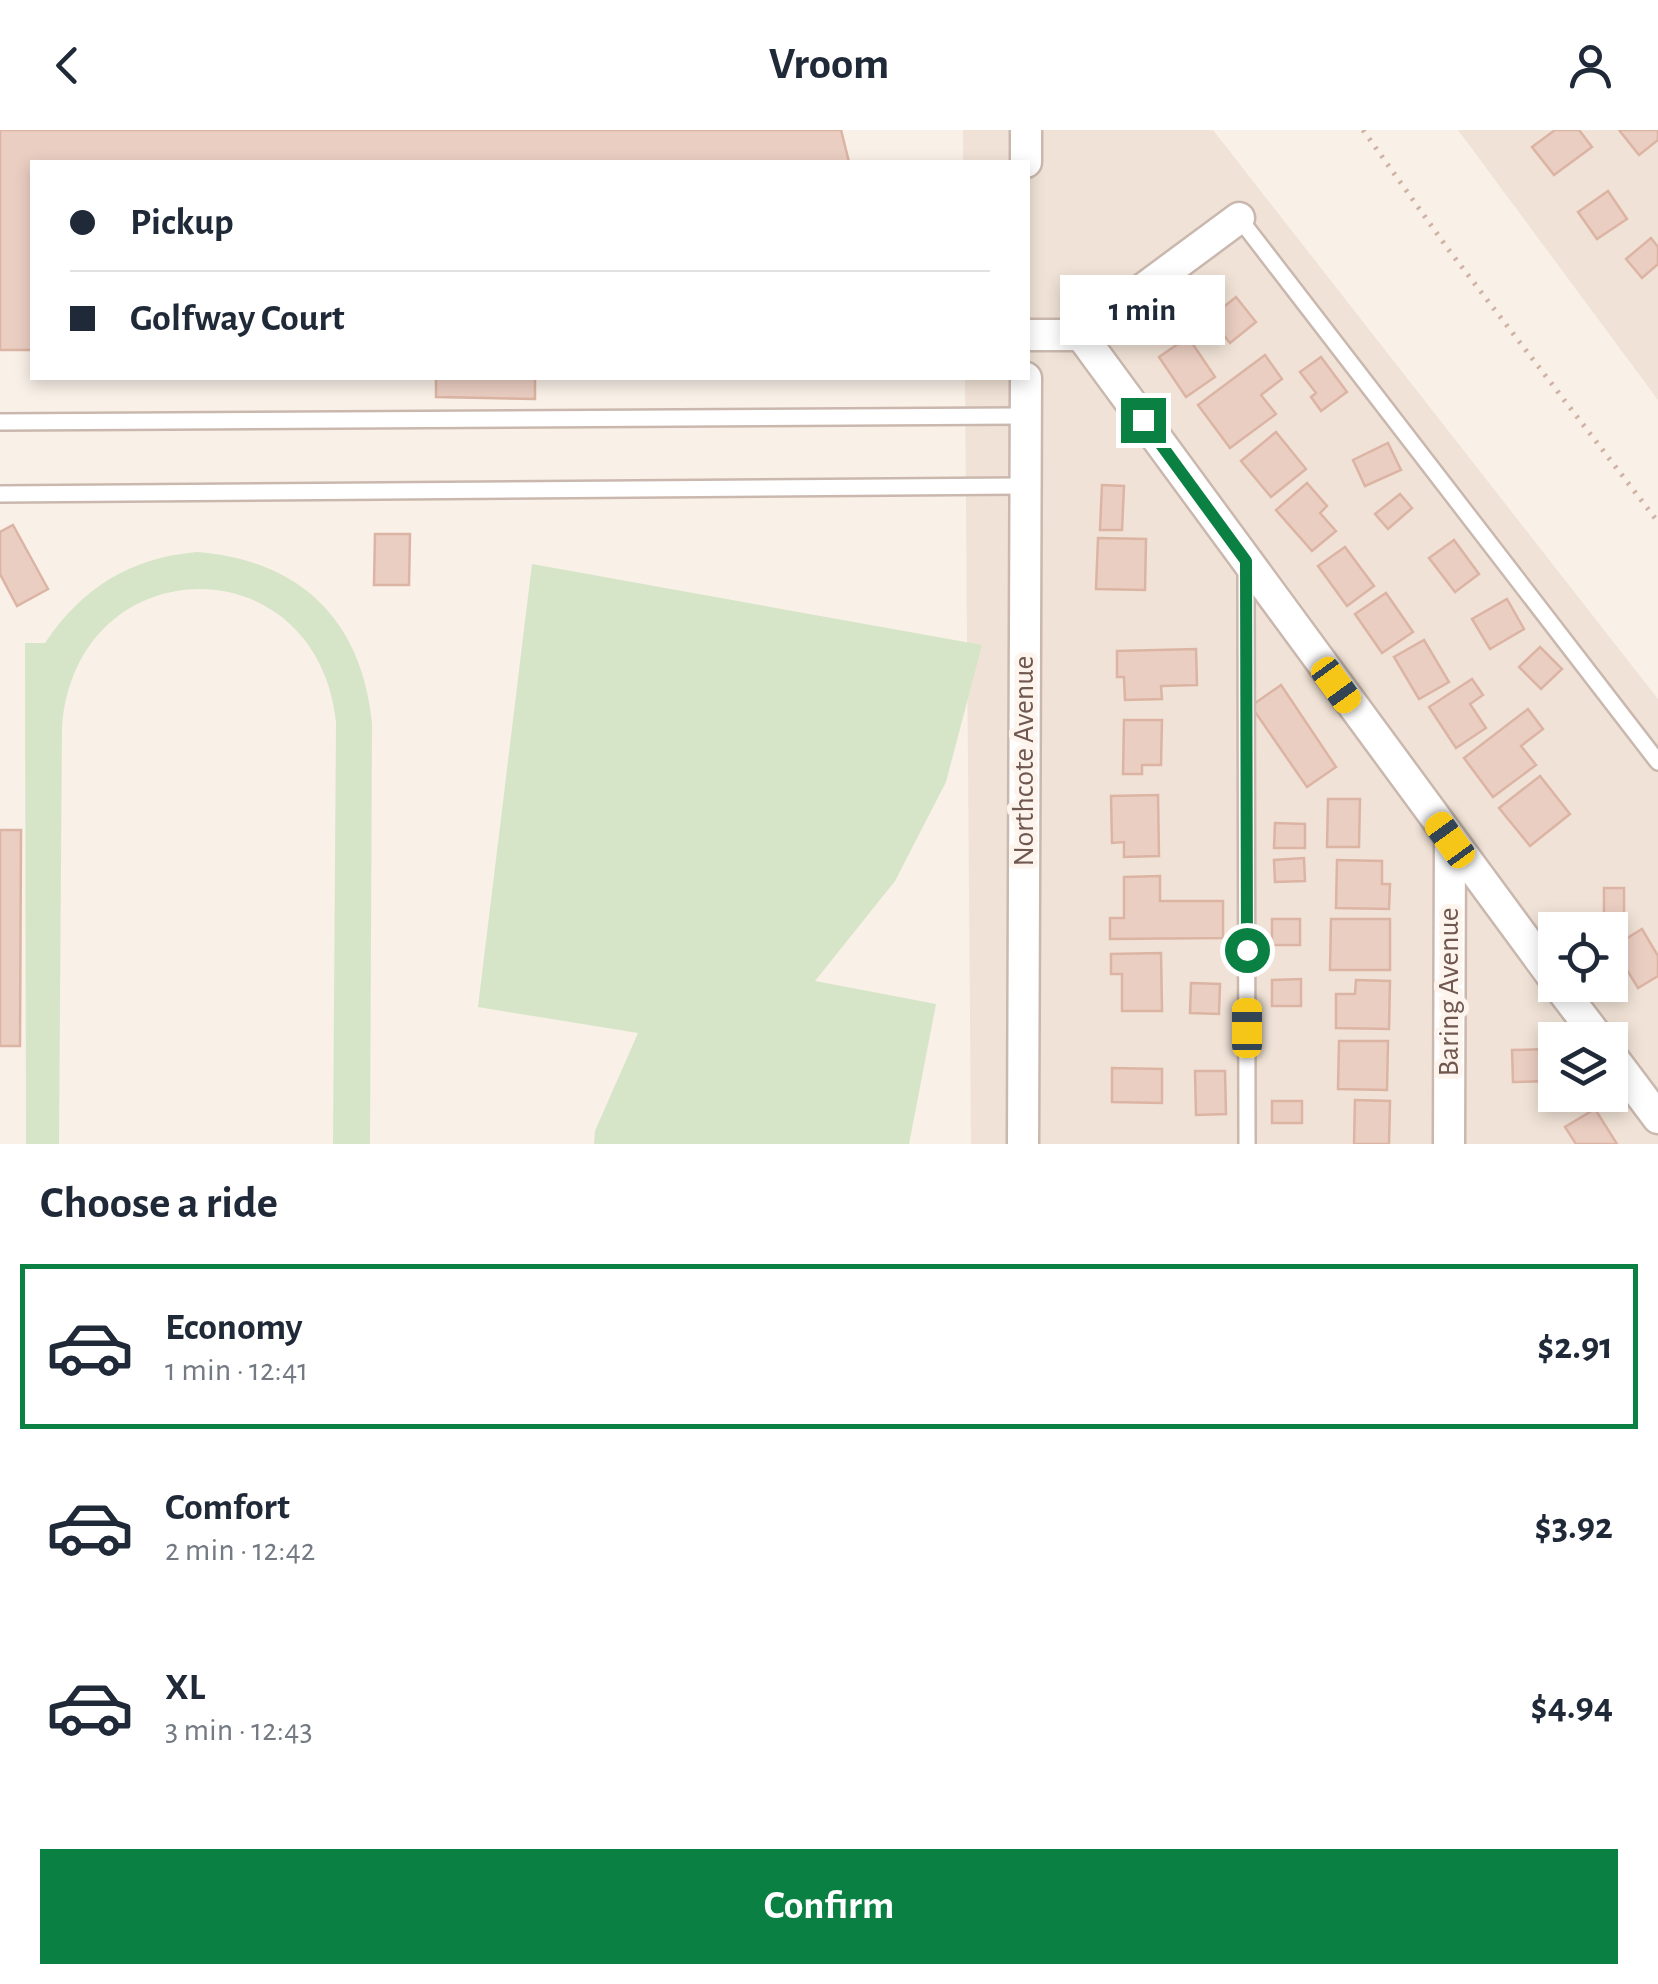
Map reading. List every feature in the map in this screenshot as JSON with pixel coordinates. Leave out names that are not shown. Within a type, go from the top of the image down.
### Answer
[{"type":"street","points":[[1026,130],[1026,160]]},
{"type":"street","points":[[1030,335],[1081,335],[1239,218]]},
{"type":"street","points":[[1081,335],[1538,958]]},
{"type":"street","name":"Northcote Avenue","points":[[1023,1144],[1026,380]]},
{"type":"street","name":"Baring Avenue","points":[[1449,1144],[1450,840]]},
{"type":"street","points":[[1571,1002],[1586,1022]]},
{"type":"street","points":[[1628,1078],[1658,1118]]},
{"type":"lane","points":[[1239,218],[1658,762]]},
{"type":"lane","points":[[0,422],[1026,416]]},
{"type":"lane","points":[[0,494],[1025,486]]},
{"type":"lane","points":[[1246,561],[1247,1144]]},
{"type":"path","points":[[1363,130],[1448,249],[1658,522]]},
{"type":"shaded area","points":[[963,130],[1213,130],[1658,699],[1658,1144],[971,1144],[965,380],[1030,380],[1030,160],[963,160]]},
{"type":"shaded area","points":[[1458,130],[1658,130],[1658,400]]},
{"type":"green space","points":[[197,552],[234,557],[295,582],[339,626],[355,654],[366,686],[372,723],[370,1144],[333,1144],[336,722],[319,663],[287,621],[245,597],[197,589],[150,598],[108,625],[77,667],[62,727],[59,1144],[26,1144],[25,643],[45,643],[75,606],[110,579],[150,561]]},
{"type":"green space","points":[[532,564],[982,645],[946,782],[895,881],[815,981],[936,1004],[909,1144],[594,1144],[595,1131],[638,1033],[478,1007]]},
{"type":"building","points":[[0,130],[841,130],[848,160],[30,160],[30,350],[0,350]]},
{"type":"building","points":[[1555,130],[1579,130],[1592,147],[1554,175],[1532,147]]},
{"type":"building","points":[[1619,130],[1658,130],[1658,140],[1639,155]]},
{"type":"building","points":[[1608,191],[1627,219],[1597,239],[1578,212]]},
{"type":"building","points":[[1651,238],[1658,247],[1658,264],[1642,278],[1626,259]]},
{"type":"building","points":[[1236,297],[1256,322],[1230,343],[1210,318]]},
{"type":"building","points":[[1188,337],[1215,377],[1186,397],[1159,357]]},
{"type":"building","points":[[1265,355],[1282,379],[1261,395],[1276,414],[1230,448],[1198,405]]},
{"type":"building","points":[[1321,357],[1347,392],[1321,411],[1311,397],[1316,393],[1300,372]]},
{"type":"building","points":[[436,380],[535,380],[535,399],[436,397]]},
{"type":"building","points":[[1276,432],[1306,469],[1271,497],[1241,461]]},
{"type":"building","points":[[1388,443],[1401,470],[1365,486],[1353,460]]},
{"type":"building","points":[[1307,483],[1327,506],[1320,513],[1336,531],[1312,551],[1276,510]]},
{"type":"building","points":[[1102,485],[1124,486],[1122,530],[1100,530]]},
{"type":"building","points":[[1400,494],[1412,508],[1388,529],[1375,514]]},
{"type":"building","points":[[13,525],[48,589],[17,606],[0,574],[0,532]]},
{"type":"building","points":[[375,534],[410,534],[409,585],[374,585]]},
{"type":"building","points":[[1098,538],[1146,539],[1145,590],[1096,589]]},
{"type":"building","points":[[1454,540],[1479,574],[1455,592],[1429,558]]},
{"type":"building","points":[[1345,547],[1374,586],[1347,606],[1318,566]]},
{"type":"building","points":[[1386,593],[1413,632],[1382,653],[1355,614]]},
{"type":"building","points":[[1507,599],[1524,629],[1490,649],[1472,619]]},
{"type":"building","points":[[1424,640],[1449,682],[1419,699],[1394,657]]},
{"type":"building","points":[[1540,647],[1562,669],[1541,689],[1519,667]]},
{"type":"building","points":[[1196,649],[1197,685],[1161,686],[1162,699],[1125,700],[1124,677],[1117,677],[1117,651]]},
{"type":"building","points":[[1472,679],[1483,695],[1470,704],[1486,728],[1456,748],[1429,707]]},
{"type":"building","points":[[1281,685],[1336,767],[1307,787],[1251,706]]},
{"type":"building","points":[[1528,709],[1543,729],[1521,746],[1536,765],[1493,797],[1464,758]]},
{"type":"building","points":[[1124,720],[1162,720],[1161,765],[1142,765],[1142,774],[1123,774]]},
{"type":"building","points":[[1540,776],[1570,814],[1530,846],[1499,808]]},
{"type":"building","points":[[1158,795],[1159,856],[1124,857],[1124,842],[1112,843],[1111,796]]},
{"type":"building","points":[[1328,799],[1360,799],[1359,847],[1327,847]]},
{"type":"building","points":[[1275,823],[1305,824],[1305,848],[1274,848]]},
{"type":"building","points":[[0,830],[21,830],[20,1046],[0,1046]]},
{"type":"building","points":[[1304,858],[1305,881],[1275,882],[1274,860]]},
{"type":"building","points":[[1337,860],[1382,861],[1382,884],[1390,884],[1389,909],[1336,908]]},
{"type":"building","points":[[1160,876],[1160,901],[1223,901],[1223,938],[1110,939],[1110,918],[1124,918],[1124,877]]},
{"type":"building","points":[[1604,888],[1624,888],[1624,912],[1604,912]]},
{"type":"building","points":[[1272,919],[1300,919],[1300,945],[1272,945]]},
{"type":"building","points":[[1331,919],[1390,919],[1390,970],[1330,970]]},
{"type":"building","points":[[1642,929],[1658,956],[1658,976],[1638,988],[1628,972],[1628,938]]},
{"type":"building","points":[[1161,953],[1162,1011],[1122,1011],[1122,974],[1111,974],[1111,954]]},
{"type":"building","points":[[1301,979],[1301,1006],[1272,1006],[1272,980]]},
{"type":"building","points":[[1356,980],[1390,981],[1389,1029],[1336,1028],[1336,994],[1355,994]]},
{"type":"building","points":[[1191,983],[1220,984],[1219,1014],[1190,1013]]},
{"type":"building","points":[[1339,1041],[1388,1041],[1387,1090],[1338,1089]]},
{"type":"building","points":[[1538,1049],[1538,1081],[1513,1082],[1512,1050]]},
{"type":"building","points":[[1112,1068],[1162,1069],[1162,1103],[1112,1102]]},
{"type":"building","points":[[1195,1071],[1225,1071],[1226,1114],[1196,1115]]},
{"type":"building","points":[[1355,1100],[1390,1101],[1389,1144],[1354,1144]]},
{"type":"building","points":[[1272,1101],[1302,1101],[1302,1123],[1272,1123]]},
{"type":"building","points":[[1597,1112],[1617,1144],[1576,1144],[1565,1127]]},
{"type":"route","points":[[1143,420],[1246,561],[1247,950]]}]
